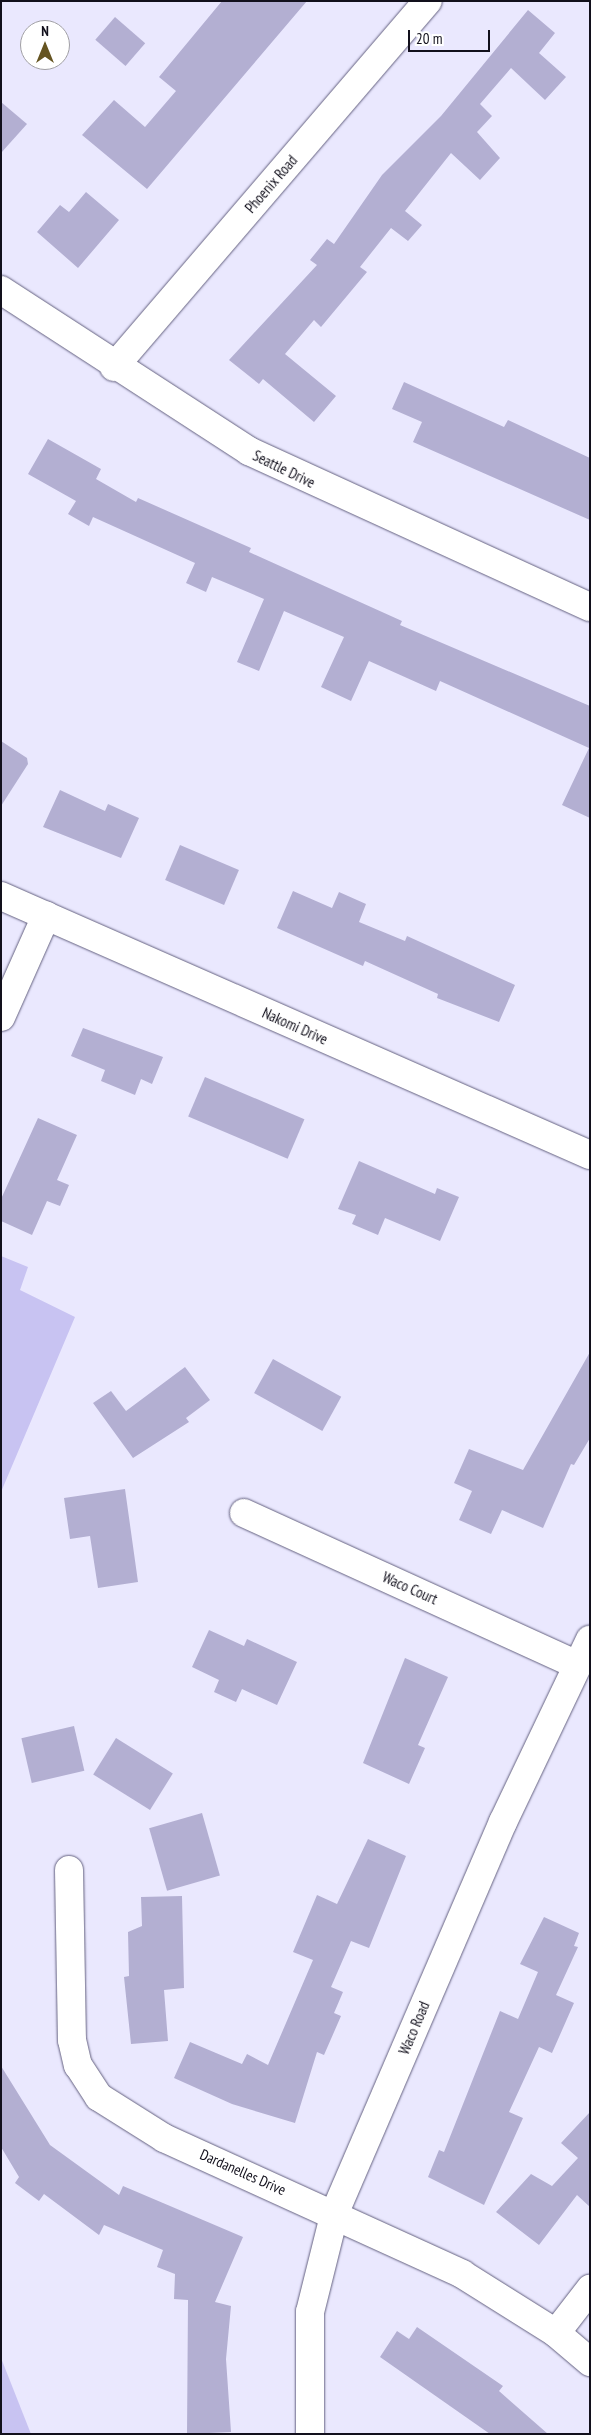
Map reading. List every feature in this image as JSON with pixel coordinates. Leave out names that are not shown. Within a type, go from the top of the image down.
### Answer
[{"type":"street","name":"Phoenix Road","points":[[114,367],[428,1]]},
{"type":"street","name":"Seattle Drive","points":[[1,290],[114,367],[249,451],[590,608]]},
{"type":"street","name":"Nakomi Drive","points":[[1,896],[590,1155]]},
{"type":"street","points":[[1,1017],[46,916]]},
{"type":"street","name":"Waco Court","points":[[244,1513],[576,1664]]},
{"type":"street","name":"Waco Road","points":[[310,2434],[310,2312],[335,2212],[576,1664],[590,1640]]},
{"type":"street","name":"Dardanelles Drive","points":[[70,1870],[72,2040],[88,2082],[116,2110],[164,2138],[335,2212],[462,2274],[556,2333],[590,2362]]},
{"type":"street","points":[[556,2333],[590,2289]]},
{"type":"shaded area","points":[[1,1256],[28,1267],[20,1290],[75,1317],[1,1492]]},
{"type":"shaded area","points":[[1,2358],[31,2434],[1,2434]]},
{"type":"building","points":[[222,1],[307,1],[147,189],[82,135],[114,100],[145,127],[176,91],[159,77]]},
{"type":"building","points":[[528,10],[555,33],[539,53],[566,77],[545,100],[511,68],[480,104],[492,116],[477,132],[500,158],[480,180],[451,153],[405,211],[422,225],[408,241],[391,228],[360,267],[367,272],[321,327],[314,320],[285,354],[336,396],[314,422],[263,379],[259,384],[229,360],[317,265],[310,260],[327,239],[334,244],[382,175],[441,116]]},
{"type":"building","points":[[115,17],[145,43],[126,66],[95,40]]},
{"type":"building","points":[[1,102],[27,124],[1,153]]},
{"type":"building","points":[[86,192],[119,220],[78,268],[37,232],[60,205],[69,212]]},
{"type":"building","points":[[404,382],[504,427],[508,420],[590,458],[590,520],[413,442],[422,422],[392,409]]},
{"type":"building","points":[[48,439],[101,469],[96,479],[136,502],[138,498],[251,548],[249,552],[402,621],[400,625],[590,706],[590,818],[562,805],[589,748],[440,681],[436,691],[369,661],[351,701],[321,687],[344,637],[284,611],[259,671],[237,662],[264,599],[212,577],[206,592],[186,583],[195,563],[93,517],[89,526],[68,514],[76,501],[28,474]]},
{"type":"building","points":[[1,741],[27,758],[28,764],[1,806]]},
{"type":"building","points":[[60,790],[105,811],[108,804],[139,818],[121,858],[43,827]]},
{"type":"building","points":[[180,845],[239,870],[224,905],[165,880]]},
{"type":"building","points":[[293,891],[332,908],[339,892],[366,904],[359,922],[405,941],[407,936],[515,985],[499,1022],[437,998],[438,994],[365,961],[363,966],[277,928]]},
{"type":"building","points":[[83,1028],[163,1057],[152,1084],[141,1079],[135,1095],[101,1081],[105,1070],[71,1056]]},
{"type":"building","points":[[205,1077],[304,1119],[288,1159],[188,1117]]},
{"type":"building","points":[[38,1118],[77,1135],[57,1180],[69,1185],[60,1206],[47,1201],[32,1235],[1,1221],[1,1199]]},
{"type":"building","points":[[359,1161],[435,1194],[437,1188],[459,1197],[440,1241],[385,1218],[378,1235],[352,1224],[356,1215],[338,1209]]},
{"type":"building","points":[[590,1352],[590,1438],[574,1465],[571,1464],[543,1528],[502,1510],[491,1534],[459,1520],[472,1491],[454,1483],[469,1449],[523,1470]]},
{"type":"building","points":[[273,1359],[341,1397],[322,1431],[254,1393]]},
{"type":"building","points":[[185,1367],[210,1400],[186,1418],[189,1422],[133,1458],[93,1403],[111,1391],[126,1411]]},
{"type":"building","points":[[125,1489],[138,1582],[98,1588],[90,1536],[70,1539],[64,1498]]},
{"type":"building","points":[[209,1630],[244,1646],[247,1639],[297,1662],[277,1705],[242,1689],[236,1702],[214,1692],[219,1680],[192,1667]]},
{"type":"building","points":[[405,1658],[448,1677],[418,1745],[425,1748],[409,1784],[363,1763]]},
{"type":"building","points":[[74,1726],[84,1771],[32,1783],[21,1738]]},
{"type":"building","points":[[116,1738],[173,1774],[150,1810],[93,1774]]},
{"type":"building","points":[[202,1813],[220,1875],[167,1891],[149,1828]]},
{"type":"building","points":[[368,1839],[406,1856],[369,1948],[351,1941],[331,1987],[343,1992],[334,2013],[341,2016],[324,2055],[317,2052],[295,2123],[232,2104],[174,2078],[190,2042],[242,2064],[247,2054],[268,2065],[313,1960],[293,1952],[317,1895],[337,1904]]},
{"type":"building","points":[[182,1896],[184,1988],[164,1990],[168,2041],[131,2044],[124,1977],[129,1976],[128,1932],[142,1926],[141,1897]]},
{"type":"building","points":[[544,1917],[579,1933],[574,1946],[578,1947],[556,1995],[574,2003],[552,2053],[539,2047],[509,2112],[523,2118],[484,2205],[428,2177],[439,2150],[444,2152],[500,2011],[518,2019],[538,1972],[520,1964]]},
{"type":"building","points":[[1,2066],[50,2145],[119,2195],[123,2186],[243,2237],[215,2302],[231,2306],[226,2359],[231,2432],[187,2434],[188,2300],[174,2299],[175,2274],[157,2267],[163,2250],[104,2225],[99,2235],[44,2194],[39,2201],[15,2183],[19,2177],[1,2147]]},
{"type":"building","points":[[590,2112],[590,2207],[577,2195],[539,2245],[496,2212],[531,2174],[552,2186],[578,2158],[561,2143]]},
{"type":"building","points":[[417,2327],[503,2386],[499,2391],[548,2434],[490,2434],[380,2357],[397,2331],[409,2339]]}]
